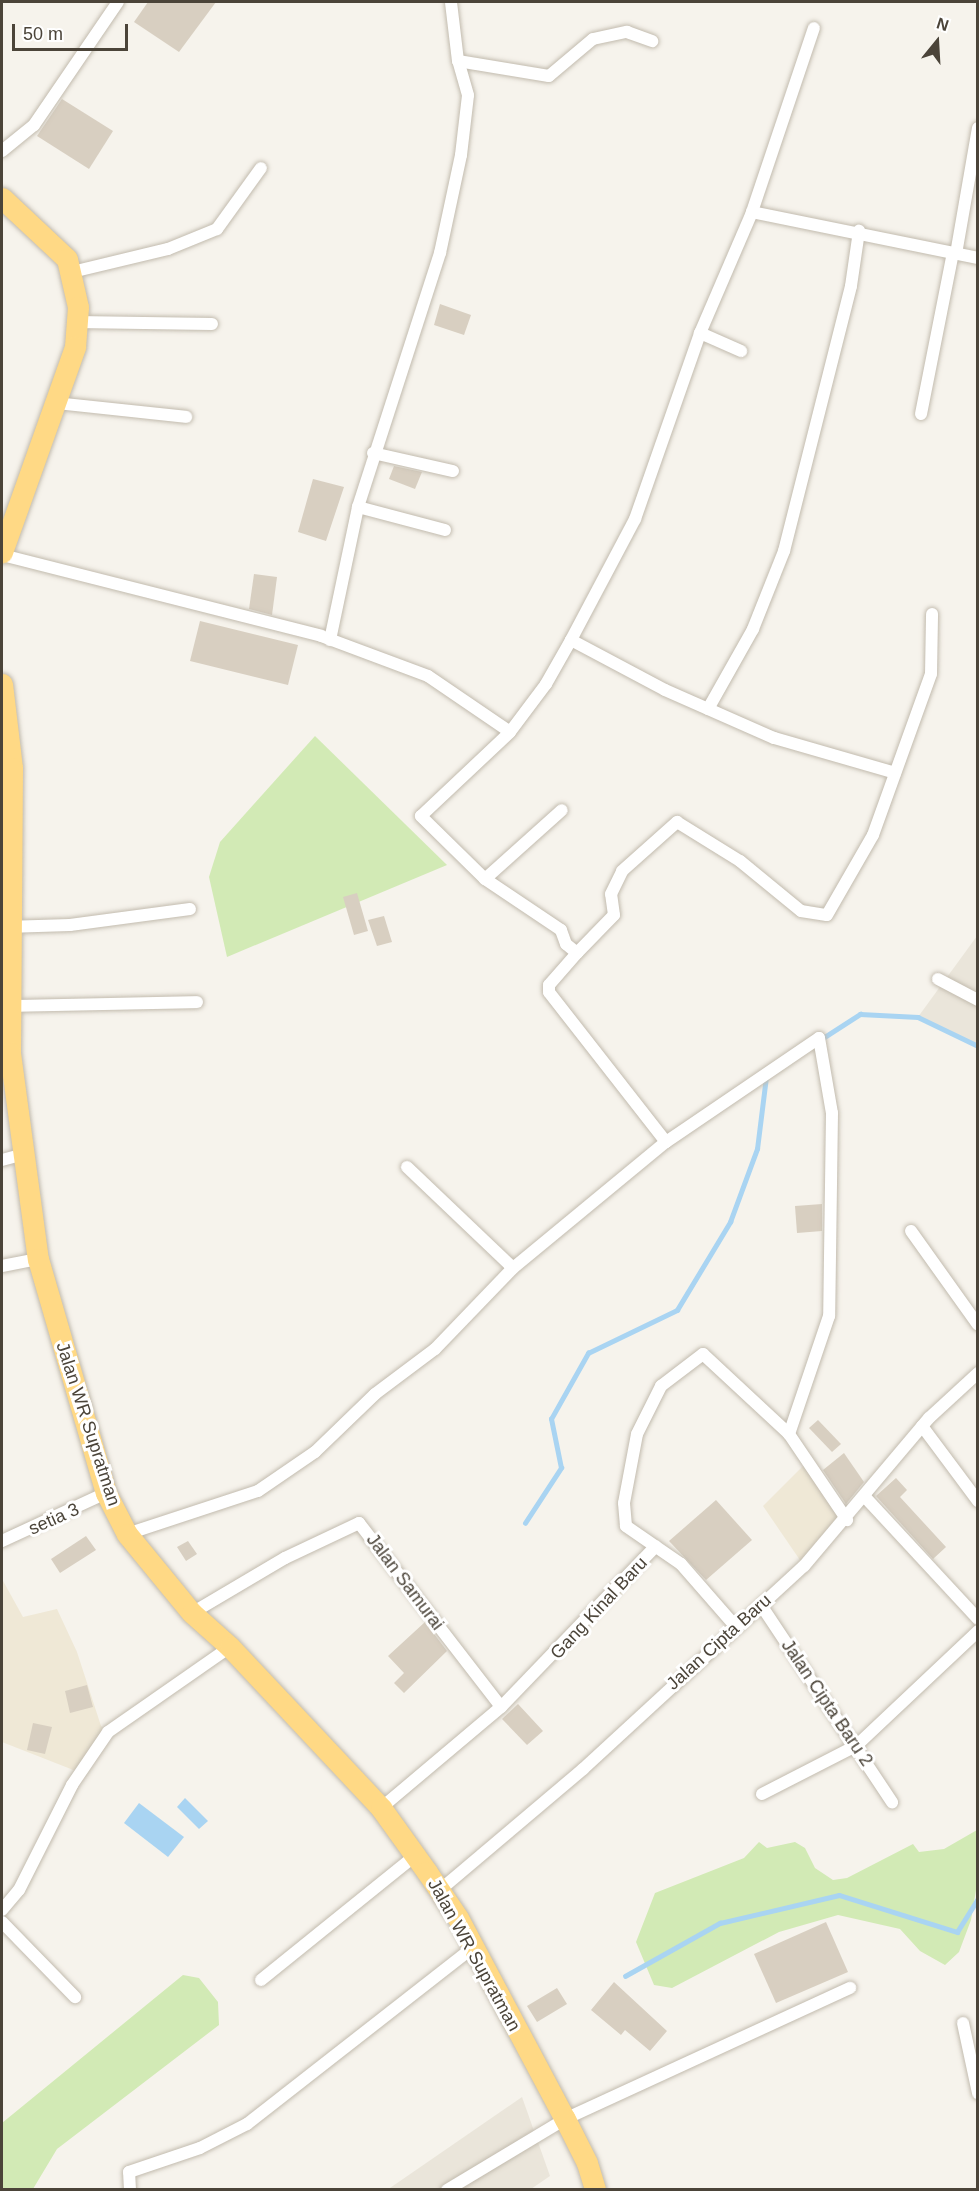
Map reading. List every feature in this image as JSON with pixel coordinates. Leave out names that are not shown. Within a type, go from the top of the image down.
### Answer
[{"type":"highway","points":[[2,198],[57,245],[72,272],[78,307],[75,322],[75,347],[2,553]]},
{"type":"highway","name":"Jalan WR Supratman","points":[[2,684],[12,768],[6,927],[11,1006],[10,1053],[26,1154],[38,1258],[106,1493],[127,1534],[192,1613],[231,1647],[381,1808],[440,1890],[588,2163],[595,2190]]},
{"type":"street","points":[[2,151],[34,125],[118,2]]},
{"type":"street","points":[[330,640],[358,507],[373,453],[410,354],[461,154],[468,94],[458,61],[451,2]]},
{"type":"street","points":[[577,953],[550,921],[485,879],[421,816],[510,732],[571,640],[635,519],[700,333],[752,212],[814,27]]},
{"type":"street","points":[[458,61],[549,76],[594,39],[627,32],[652,41]]},
{"type":"street","points":[[921,414],[978,128]]},
{"type":"street","points":[[72,272],[168,249],[216,229],[261,168]]},
{"type":"street","points":[[752,212],[859,231],[978,258]]},
{"type":"street","points":[[708,709],[753,629],[784,551],[851,286],[859,231]]},
{"type":"street","points":[[75,322],[212,324]]},
{"type":"street","points":[[700,333],[741,351]]},
{"type":"street","points":[[56,403],[186,417]]},
{"type":"street","points":[[373,453],[453,471]]},
{"type":"street","points":[[358,507],[445,530]]},
{"type":"street","points":[[2,553],[330,640],[428,676],[510,732]]},
{"type":"street","points":[[666,1142],[549,992],[549,985],[614,915],[612,894],[622,871],[677,822],[740,861],[801,911],[827,915],[873,836],[931,674],[932,614]]},
{"type":"street","points":[[571,640],[708,709],[774,738],[896,773]]},
{"type":"street","points":[[485,879],[562,810]]},
{"type":"street","points":[[6,927],[70,925],[190,909]]},
{"type":"street","points":[[938,979],[978,1000]]},
{"type":"street","points":[[11,1006],[197,1002]]},
{"type":"street","points":[[127,1534],[258,1491],[315,1452],[375,1394],[435,1349],[513,1268],[666,1142],[820,1041],[832,1113],[829,1316],[789,1434],[847,1520]]},
{"type":"street","points":[[2,1160],[26,1154]]},
{"type":"street","points":[[407,1167],[513,1268]]},
{"type":"street","points":[[911,1231],[978,1325]]},
{"type":"street","points":[[2,1266],[38,1258]]},
{"type":"street","name":"Gang Kinal Baru","points":[[381,1808],[501,1707],[561,1650],[656,1546],[623,1520],[637,1434],[661,1386],[695,1355],[710,1357],[789,1434]]},
{"type":"street","name":"Jalan Cipta Baru","points":[[440,1890],[582,1769],[761,1605],[847,1520],[922,1426],[978,1373]]},
{"type":"street","points":[[922,1426],[978,1501]]},
{"type":"street","name":"setia 3","points":[[2,1541],[106,1493]]},
{"type":"street","points":[[866,1497],[978,1619]]},
{"type":"street","name":"Jalan Samurai","points":[[192,1613],[285,1558],[358,1523],[501,1707]]},
{"type":"street","points":[[656,1546],[681,1564],[736,1627]]},
{"type":"street","name":"Jalan Cipta Baru 2","points":[[761,1605],[892,1802]]},
{"type":"street","points":[[762,1794],[856,1746],[978,1631]]},
{"type":"street","points":[[2,1910],[19,1890],[72,1785],[108,1732],[231,1647]]},
{"type":"street","points":[[261,1980],[416,1856]]},
{"type":"street","points":[[2,1922],[75,1997]]},
{"type":"street","points":[[130,2190],[129,2172],[200,2148],[247,2124],[472,1948]]},
{"type":"street","points":[[447,2190],[565,2119],[850,1988]]},
{"type":"street","points":[[963,2022],[978,2093]]},
{"type":"shaded area","points":[[977,936],[977,1046],[918,1017]]},
{"type":"shaded area","points":[[808,1461],[847,1520],[804,1566],[763,1506]]},
{"type":"shaded area","points":[[2,1579],[23,1617],[57,1609],[77,1652],[101,1726],[108,1732],[81,1773],[2,1742]]},
{"type":"shaded area","points":[[522,2097],[550,2176],[531,2189],[387,2190]]},
{"type":"green space","points":[[315,736],[447,865],[227,957],[209,877],[220,842]]},
{"type":"green space","points":[[977,1830],[977,1884],[971,1920],[959,1952],[945,1965],[920,1951],[900,1929],[838,1915],[779,1932],[672,1988],[654,1985],[636,1942],[655,1893],[744,1858],[759,1842],[767,1848],[795,1842],[805,1848],[815,1868],[833,1880],[847,1878],[913,1844],[919,1852],[944,1849]]},
{"type":"green space","points":[[183,1975],[199,1978],[218,2002],[219,2025],[57,2149],[33,2189],[2,2189],[2,2123]]},
{"type":"water","points":[[185,1798],[208,1821],[199,1829],[177,1807]]},
{"type":"water","points":[[139,1803],[184,1837],[168,1857],[124,1823]]},
{"type":"building","points":[[148,2],[216,2],[179,52],[134,22]]},
{"type":"building","points":[[62,99],[113,131],[89,169],[37,136]]},
{"type":"building","points":[[440,304],[471,315],[464,335],[434,325]]},
{"type":"building","points":[[394,466],[422,472],[415,489],[389,479]]},
{"type":"building","points":[[313,479],[344,487],[326,541],[298,532]]},
{"type":"building","points":[[254,574],[277,577],[272,615],[249,609]]},
{"type":"building","points":[[200,621],[298,645],[288,685],[190,661]]},
{"type":"building","points":[[357,893],[368,931],[354,935],[343,897]]},
{"type":"building","points":[[384,916],[392,942],[377,946],[368,920]]},
{"type":"building","points":[[822,1204],[822,1231],[797,1233],[795,1206]]},
{"type":"building","points":[[818,1420],[841,1444],[832,1452],[809,1428]]},
{"type":"building","points":[[844,1453],[864,1482],[846,1504],[823,1470]]},
{"type":"building","points":[[896,1478],[907,1490],[900,1497],[946,1547],[933,1559],[876,1496]]},
{"type":"building","points":[[716,1500],[752,1540],[706,1580],[669,1541]]},
{"type":"building","points":[[86,1536],[96,1550],[60,1573],[51,1559]]},
{"type":"building","points":[[188,1541],[197,1554],[186,1561],[177,1547]]},
{"type":"building","points":[[425,1622],[447,1651],[404,1693],[394,1683],[404,1673],[388,1656]]},
{"type":"building","points":[[87,1685],[93,1707],[70,1713],[65,1691]]},
{"type":"building","points":[[518,1704],[543,1731],[527,1745],[502,1719]]},
{"type":"building","points":[[33,1723],[52,1727],[45,1754],[27,1750]]},
{"type":"building","points":[[826,1922],[848,1972],[776,2003],[754,1954]]},
{"type":"building","points":[[614,1982],[667,2031],[650,2051],[625,2030],[621,2035],[591,2010]]},
{"type":"building","points":[[557,1988],[567,2004],[537,2022],[527,2006]]},
{"type":"waterway","points":[[820,1040],[860,1014],[918,1017],[978,1046]]},
{"type":"waterway","points":[[525,1523],[561,1468],[551,1419],[588,1353],[677,1310],[730,1222],[757,1149],[766,1077]]},
{"type":"waterway","points":[[625,1976],[720,1923],[839,1895],[957,1932],[978,1898]]}]
